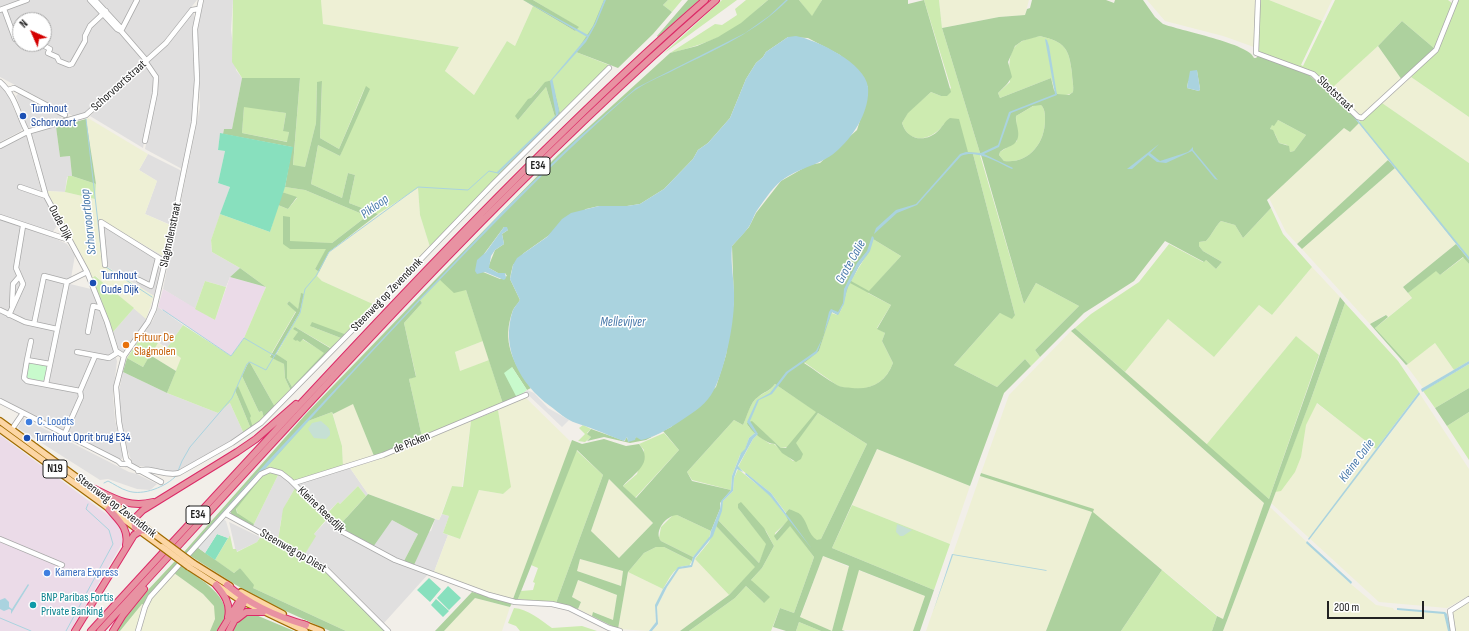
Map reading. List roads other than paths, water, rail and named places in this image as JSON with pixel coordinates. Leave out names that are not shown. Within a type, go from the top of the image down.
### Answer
[{"type":"highway","name":"E34","points":[[91,631],[405,293],[546,148],[642,57],[706,0]]},
{"type":"highway","name":"E34","points":[[100,631],[331,382],[480,225],[603,103],[716,0]]},
{"type":"highway","points":[[75,631],[134,535],[137,529],[134,519],[143,510],[158,500],[256,439],[295,404],[305,400]]},
{"type":"highway","points":[[95,489],[128,504],[140,504],[158,500]]},
{"type":"highway","points":[[109,509],[125,529],[127,537],[126,547]]},
{"type":"highway","points":[[137,529],[152,535]]},
{"type":"highway","points":[[113,631],[161,565]]},
{"type":"highway","points":[[216,585],[228,605],[230,622],[229,631]]},
{"type":"highway","points":[[227,585],[242,600],[306,628]]},
{"type":"highway","points":[[230,622],[242,600]]},
{"type":"highway","points":[[221,631],[230,622],[244,612],[263,612]]},
{"type":"main road","name":"Steenweg op Zevendonk","points":[[0,421],[95,489],[191,565]]},
{"type":"main road","name":"Steenweg op Zevendonk","points":[[0,429],[137,529]]},
{"type":"main road","name":"N19","points":[[191,565],[216,585],[263,612],[306,628],[322,631]]},
{"type":"main road","name":"N19","points":[[191,565],[306,628]]},
{"type":"street","points":[[12,33],[2,10],[27,0]]},
{"type":"street","points":[[90,0],[105,12]]},
{"type":"street","points":[[95,0],[117,29],[121,31],[146,61],[156,77],[155,93],[145,141]]},
{"type":"street","points":[[121,31],[137,0]]},
{"type":"street","name":"Slagmolenstraat","points":[[124,462],[116,392],[118,375],[124,356],[148,322],[154,309],[165,262],[194,122],[197,80],[195,29],[201,0]]},
{"type":"street","name":"Slootstraat","points":[[1258,0],[1256,53],[1313,74],[1361,118],[1365,117],[1433,54],[1438,46],[1456,0]]},
{"type":"street","name":"Schorvoortstraat","points":[[0,146],[27,132],[86,115],[166,43],[192,10],[198,9]]},
{"type":"street","points":[[48,52],[57,57],[59,61],[70,65],[78,56],[90,26],[105,12]]},
{"type":"street","name":"Steenweg op Zevendonk","points":[[138,471],[150,470],[172,474],[179,473],[232,443],[261,423],[374,310],[494,183],[609,68]]},
{"type":"street","name":"Oude Dijk","points":[[0,82],[8,90],[14,104],[17,104],[46,196],[87,272],[117,353]]},
{"type":"street","points":[[8,90],[14,88],[65,115]]},
{"type":"street","name":"Oude Dijk","points":[[20,187],[46,196]]},
{"type":"street","points":[[0,217],[23,226],[69,240]]},
{"type":"street","points":[[105,265],[101,222],[165,262]]},
{"type":"street","points":[[9,315],[23,284],[16,268],[23,226]]},
{"type":"street","points":[[104,235],[109,227]]},
{"type":"street","points":[[139,280],[151,286],[158,258]]},
{"type":"street","points":[[34,324],[44,276],[67,282],[87,272]]},
{"type":"street","points":[[12,306],[14,284],[19,277]]},
{"type":"street","points":[[46,384],[67,282]]},
{"type":"street","points":[[88,332],[93,306],[101,308]]},
{"type":"street","points":[[0,310],[34,324],[57,329]]},
{"type":"street","points":[[31,341],[24,378],[27,380],[80,391]]},
{"type":"street","points":[[77,352],[109,358],[117,353],[124,356]]},
{"type":"street","points":[[64,433],[81,396],[80,391],[95,356]]},
{"type":"street","points":[[27,360],[50,364]]},
{"type":"street","name":"de Picken","points":[[294,483],[383,455],[526,396]]},
{"type":"street","points":[[0,401],[124,462],[160,482]]},
{"type":"street","points":[[12,429],[23,413]]},
{"type":"street","name":"Kleine Reesdijk","points":[[138,631],[148,600],[265,471],[270,470],[281,473],[294,483],[341,531],[395,560],[489,595],[515,602],[552,604],[568,608],[609,628],[620,631]]},
{"type":"street","name":"Steenweg op Diest","points":[[226,514],[325,568],[388,631]]},
{"type":"street","points":[[0,539],[62,565]]},
{"type":"street","points":[[1453,631],[1450,611],[1469,598]]},
{"type":"water","points":[[524,0],[588,35],[595,23],[604,0],[606,0],[596,24],[586,42],[552,80],[559,110],[558,116],[498,174],[497,172],[556,115],[550,81],[587,37]]},
{"type":"water","points":[[786,0],[788,0],[776,11],[749,31],[652,80],[634,91],[563,155],[520,197],[423,298],[321,407],[188,554],[186,553],[266,463],[411,308],[501,213],[577,139],[636,88],[745,33],[769,16]]},
{"type":"water","name":"Mellevijver","points":[[796,36],[816,42],[839,54],[858,69],[865,78],[868,87],[867,104],[856,129],[845,143],[826,159],[795,172],[781,181],[768,195],[756,212],[751,224],[732,246],[734,311],[724,363],[716,386],[711,395],[701,407],[679,422],[655,435],[641,440],[636,437],[635,440],[628,442],[627,437],[624,441],[569,420],[539,397],[522,376],[515,364],[509,338],[510,324],[513,310],[520,300],[510,279],[513,265],[517,258],[547,237],[562,219],[571,213],[599,206],[627,206],[640,204],[664,189],[693,159],[698,150],[708,143],[730,118],[746,79],[756,63],[766,52],[788,37]]},
{"type":"water","points":[[1045,39],[1047,40],[1049,46],[1057,95],[1011,113],[999,147],[984,154],[1013,168],[1012,169],[981,155],[967,154],[961,156],[917,205],[897,213],[874,234],[876,228],[896,210],[916,204],[960,154],[966,152],[981,153],[998,145],[1009,112],[1055,94]]},
{"type":"water","points":[[1197,70],[1199,91],[1187,88],[1190,71]]},
{"type":"water","points":[[1349,109],[1469,257],[1469,260],[1348,110]]},
{"type":"water","points":[[1159,144],[1150,153],[1160,161],[1188,152],[1193,147],[1193,150],[1218,180],[1215,179],[1192,151],[1166,163],[1157,162],[1148,155],[1132,169],[1127,169]]},
{"type":"water","points":[[504,227],[507,227],[508,230],[502,234],[504,244],[495,250],[491,256],[489,268],[498,273],[505,273],[506,278],[504,280],[485,272],[477,274],[475,271],[477,260],[486,252]]},
{"type":"water","points":[[872,236],[874,238],[870,251],[859,266],[847,289],[844,304],[838,315],[832,312],[824,335],[829,312],[831,309],[838,312],[843,303],[844,289],[857,263],[867,251]]},
{"type":"water","points":[[822,339],[817,353],[788,373],[772,394],[759,400],[750,421],[758,434],[753,439],[738,466],[743,472],[737,469],[734,478],[733,491],[723,501],[722,511],[713,536],[695,558],[692,567],[679,569],[667,587],[657,607],[658,624],[652,631],[649,631],[656,622],[655,605],[663,589],[678,567],[691,565],[693,557],[710,536],[720,509],[721,501],[731,490],[732,476],[741,453],[745,449],[749,438],[755,433],[747,422],[757,400],[770,393],[786,372],[816,351]]},
{"type":"water","points":[[1469,361],[1469,364],[1422,392],[1421,389]]},
{"type":"water","points":[[1419,392],[1420,394],[1309,540],[1308,539]]},
{"type":"water","points":[[746,473],[771,493],[812,549],[770,496],[745,474]]},
{"type":"water","points":[[1307,541],[1352,582],[1351,584],[1306,543]]},
{"type":"water","points":[[952,554],[1047,571],[953,555],[933,612]]},
{"type":"water","points":[[28,584],[29,585],[11,614],[11,610],[9,609],[4,611],[0,609],[0,600],[5,598],[9,602],[9,607],[12,609]]},
{"type":"water","points":[[1397,608],[1445,612],[1447,614],[1451,631],[1448,631],[1444,614],[1397,610]]},
{"type":"waterway","name":"Pikloop","points":[[552,80],[555,94]]},
{"type":"waterway","name":"Schorvoortloop","points":[[86,119],[102,257]]},
{"type":"waterway","name":"Pikloop","points":[[519,153],[544,129]]},
{"type":"waterway","name":"Pikloop","points":[[178,471],[190,447],[232,398],[247,364],[250,362],[266,370],[300,313],[305,289],[316,276],[329,252],[418,187],[468,190],[489,171],[498,173]]},
{"type":"waterway","name":"Schorvoortloop","points":[[106,267],[152,297]]},
{"type":"waterway","name":"Schorvoortloop","points":[[163,310],[231,356],[244,338],[275,356]]},
{"type":"waterway","name":"Pikloop","points":[[104,483],[108,481],[125,490],[140,492],[161,487],[177,475]]},
{"type":"waterway","name":"Pikloop","points":[[66,631],[113,544],[109,530],[86,509],[88,504]]},
{"type":"waterway","name":"Pikloop","points":[[0,618],[31,631]]},
{"type":"place","name":"Turnhout Schorvoort","points":[[23,116]]},
{"type":"place","name":"Turnhout Oude Dijk","points":[[93,283]]},
{"type":"place","name":"Frituur De Slagmolen","points":[[126,345]]},
{"type":"place","name":"C. Loodts","points":[[29,422]]},
{"type":"place","name":"Turnhout Oprit brug E34","points":[[27,438]]},
{"type":"place","name":"Kamera Express","points":[[47,573]]},
{"type":"place","name":"BNP Paribas Fortis Private Banking","points":[[33,605]]},
{"type":"water label","name":"Grote Calie","points":[[851,262]]},
{"type":"water label","name":"Kleine Calie","points":[[1357,461]]}]
